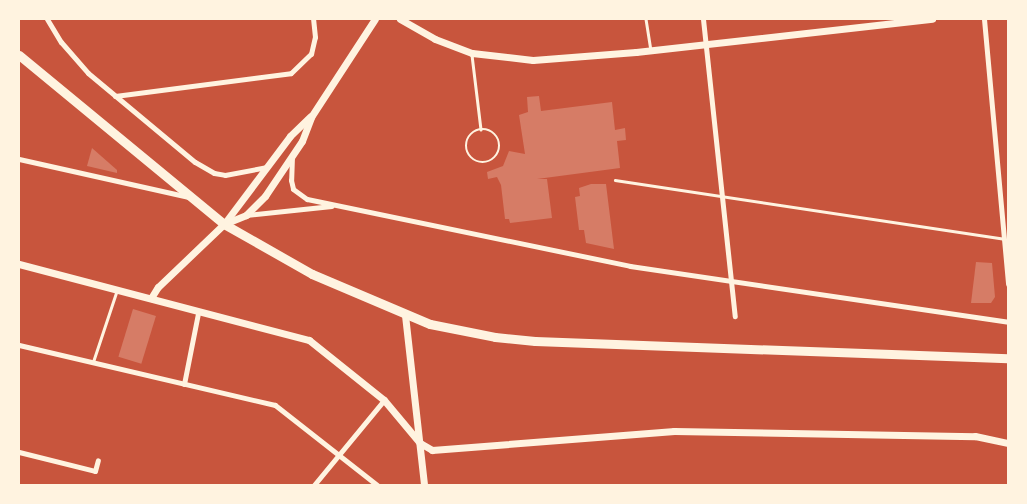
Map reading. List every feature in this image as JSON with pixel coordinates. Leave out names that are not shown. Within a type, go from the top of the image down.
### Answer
[{"type":"main road","points":[[19,55],[224,224],[312,274],[405,315],[460,331],[515,339],[1008,358]]},
{"type":"street","points":[[47,19],[72,56],[115,96],[195,162],[214,173],[238,175],[268,167]]},
{"type":"street","points":[[115,96],[291,73],[311,54],[315,37],[313,19]]},
{"type":"street","points":[[246,215],[265,196],[302,142],[311,117],[338,72],[375,19]]},
{"type":"street","points":[[400,19],[435,39],[472,53],[534,60],[651,50],[932,19]]},
{"type":"street","points":[[703,19],[735,316]]},
{"type":"street","points":[[984,19],[1006,239],[1008,284]]},
{"type":"street","points":[[151,298],[158,287],[224,224],[290,136],[311,117]]},
{"type":"street","points":[[292,156],[290,180],[298,195],[338,206],[630,266],[1008,322]]},
{"type":"street","points":[[19,160],[194,198]]},
{"type":"street","points":[[224,224],[246,215],[281,209],[338,206]]},
{"type":"street","points":[[19,264],[151,298],[198,313],[309,340],[384,400],[420,443],[432,450],[674,431],[975,436],[1008,443]]},
{"type":"street","points":[[184,384],[198,313]]},
{"type":"street","points":[[405,315],[424,485]]},
{"type":"street","points":[[19,344],[275,405],[377,485]]},
{"type":"street","points":[[314,485],[384,400]]},
{"type":"street","points":[[19,452],[95,471],[98,460]]},
{"type":"lane","points":[[646,19],[651,50]]},
{"type":"lane","points":[[472,53],[481,129]]},
{"type":"lane","points":[[481,129],[495,134],[500,147],[494,159],[485,163],[475,161],[466,150],[469,136],[481,129]]},
{"type":"lane","points":[[615,180],[1006,239]]},
{"type":"lane","points":[[93,362],[117,289]]},
{"type":"building","points":[[539,96],[541,111],[612,102],[615,130],[625,128],[626,140],[617,141],[620,168],[537,179],[547,179],[552,218],[510,223],[509,219],[505,219],[501,185],[497,177],[488,179],[487,172],[503,166],[509,151],[525,154],[519,115],[528,112],[527,97]]},
{"type":"building","points":[[92,148],[117,170],[117,173],[87,166]]},
{"type":"building","points":[[591,184],[606,184],[614,249],[586,243],[584,230],[579,230],[575,197],[580,196],[579,188]]},
{"type":"building","points":[[976,262],[992,263],[995,297],[991,303],[971,303]]},
{"type":"building","points":[[133,309],[156,316],[141,364],[118,357]]}]
